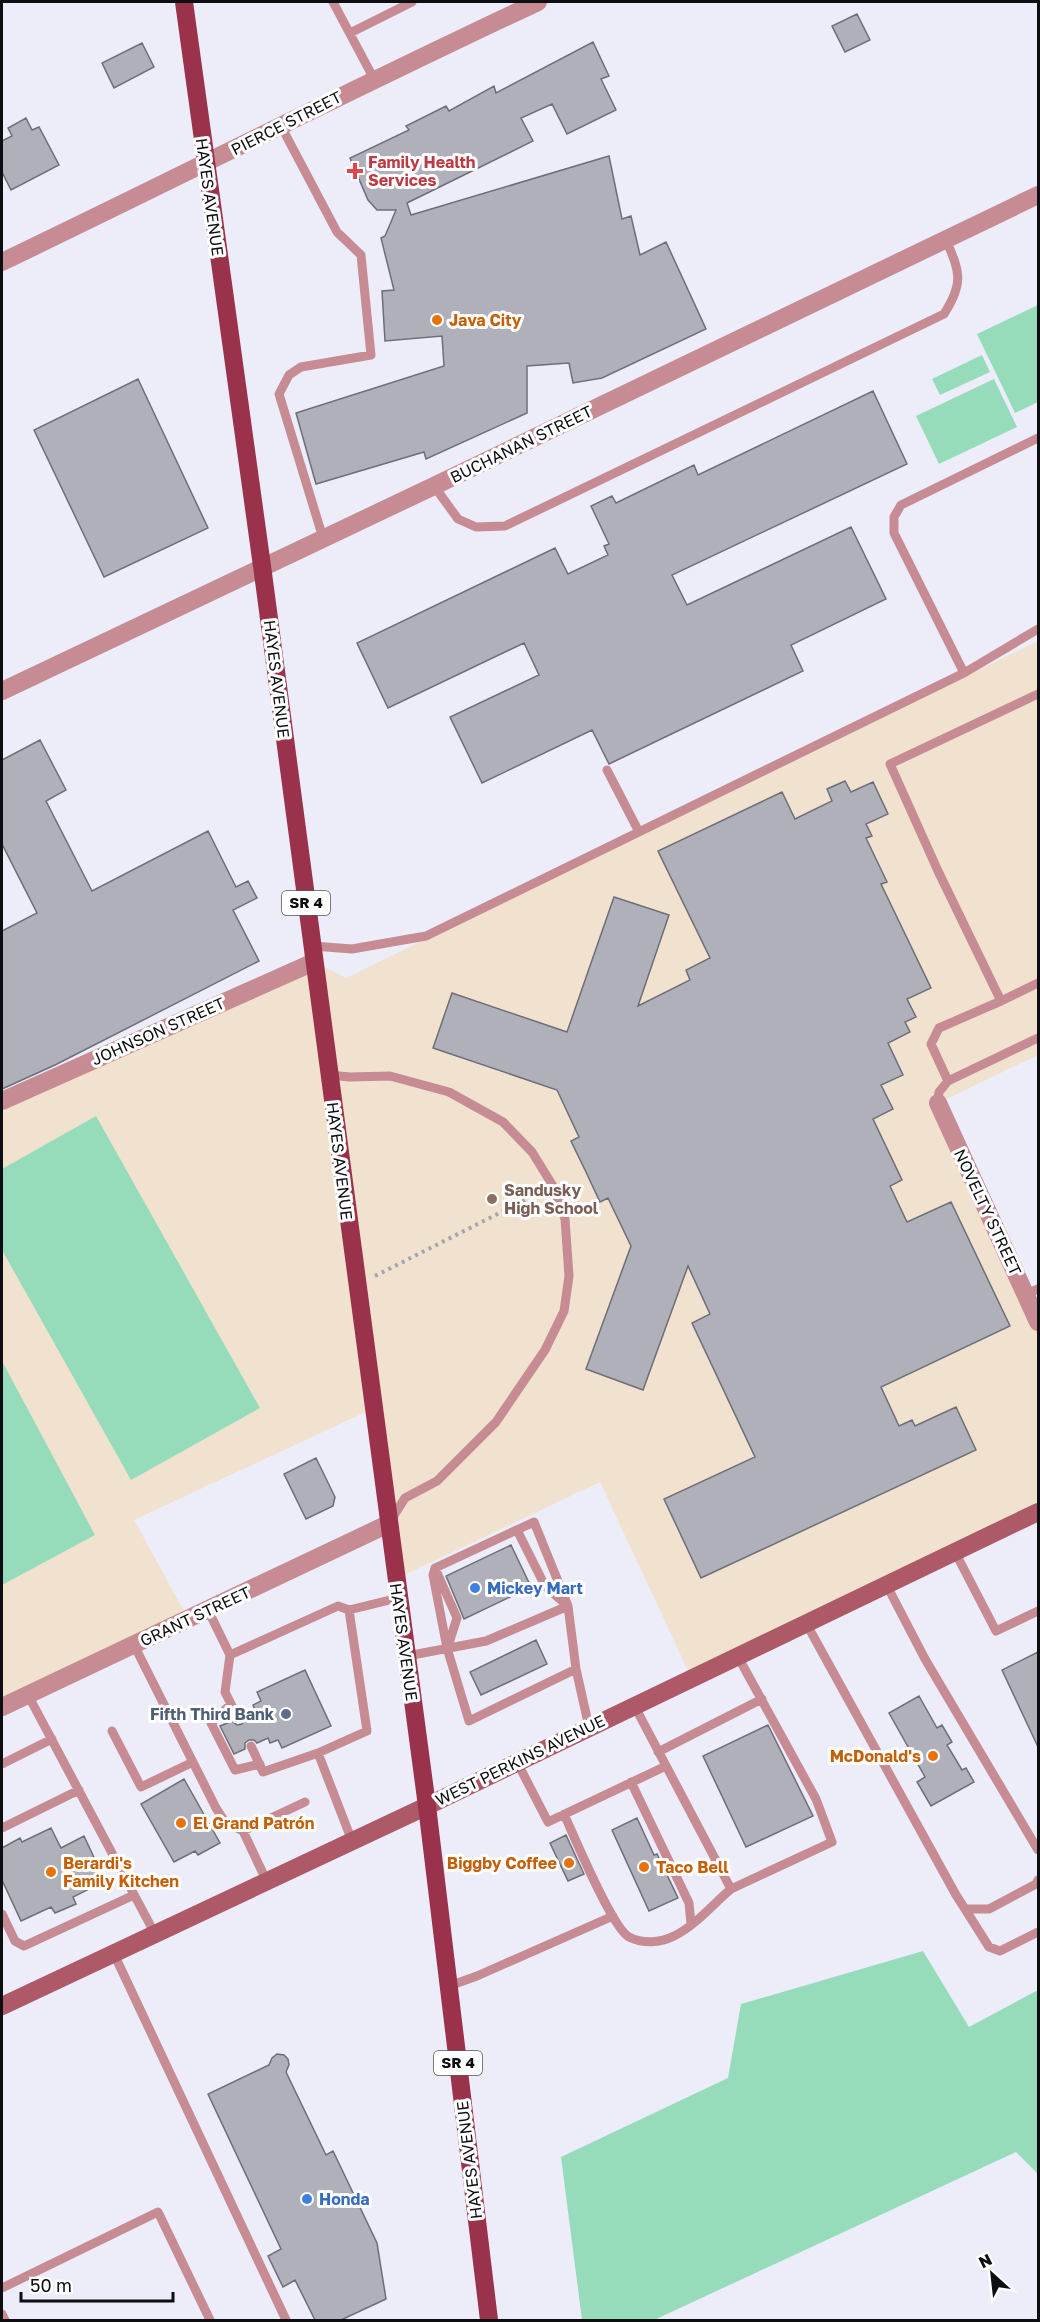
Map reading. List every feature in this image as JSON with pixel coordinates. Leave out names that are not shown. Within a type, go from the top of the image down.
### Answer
[{"type":"main road","name":"HAYES AVENUE","points":[[184,2],[262,566],[427,1806],[489,2320]]},
{"type":"main road","name":"WEST PERKINS AVENUE","points":[[2,2007],[427,1806],[1038,1512]]},
{"type":"street","name":"PIERCE STREET","points":[[2,262],[374,79],[538,2]]},
{"type":"street","name":"BUCHANAN STREET","points":[[2,691],[1038,195]]},
{"type":"street","name":"JOHNSON STREET","points":[[2,1101],[314,954]]},
{"type":"street","name":"NOVELTY STREET","points":[[938,1103],[1032,1292],[1038,1322]]},
{"type":"street","name":"GRANT STREET","points":[[2,1707],[388,1524]]},
{"type":"lane","points":[[333,2],[374,79]]},
{"type":"lane","points":[[350,33],[412,2]]},
{"type":"lane","points":[[281,126],[337,232],[361,255],[370,344],[371,355],[301,367],[289,375],[279,394],[322,538]]},
{"type":"lane","points":[[434,486],[458,519],[476,527],[505,526],[944,314],[956,295],[958,268],[946,240]]},
{"type":"lane","points":[[964,673],[894,533],[894,517],[901,505],[1038,438]]},
{"type":"lane","points":[[314,954],[426,936],[964,673],[1038,629]]},
{"type":"lane","points":[[1001,1001],[938,872],[890,764],[1038,694]]},
{"type":"lane","points":[[607,770],[639,832]]},
{"type":"lane","points":[[948,1081],[931,1044],[939,1028],[1038,983]]},
{"type":"lane","points":[[938,1103],[939,1092],[948,1081],[1038,1038]]},
{"type":"lane","points":[[329,1075],[390,1076],[449,1092],[503,1122],[531,1152],[553,1186],[566,1219],[569,1276],[564,1311],[545,1350],[496,1422],[437,1481],[405,1498],[388,1524]]},
{"type":"lane","points":[[576,1669],[469,1721],[447,1648],[432,1575],[435,1568],[534,1522],[568,1606],[576,1669],[589,1727]]},
{"type":"lane","points":[[517,1530],[544,1586],[568,1606]]},
{"type":"lane","points":[[955,1551],[996,1631],[1038,1611]]},
{"type":"lane","points":[[435,1568],[457,1618],[447,1648]]},
{"type":"lane","points":[[886,1584],[925,1659],[1038,1850]]},
{"type":"lane","points":[[230,1655],[338,1606],[349,1610],[398,1598]]},
{"type":"lane","points":[[406,1656],[486,1641],[568,1606]]},
{"type":"lane","points":[[208,1610],[230,1655],[225,1692],[238,1718]]},
{"type":"lane","points":[[251,1746],[263,1772],[318,1753],[367,1731],[349,1610]]},
{"type":"lane","points":[[806,1623],[956,1895],[989,1947],[1000,1952],[1038,1932]]},
{"type":"lane","points":[[134,1645],[225,1822],[243,1831],[267,1882]]},
{"type":"lane","points":[[564,1814],[613,1916],[627,1936],[648,1943],[674,1936],[731,1889],[832,1842],[816,1799],[737,1655]]},
{"type":"lane","points":[[28,1695],[155,1934]]},
{"type":"lane","points":[[658,1752],[762,1699]]},
{"type":"lane","points":[[231,1704],[211,1723],[235,1770],[260,1764]]},
{"type":"lane","points":[[634,1705],[731,1889]]},
{"type":"lane","points":[[112,1731],[141,1787],[193,1762]]},
{"type":"lane","points":[[2,1764],[52,1739]]},
{"type":"lane","points":[[318,1753],[352,1841]]},
{"type":"lane","points":[[517,1761],[548,1822],[666,1766]]},
{"type":"lane","points":[[631,1782],[689,1903],[691,1924]]},
{"type":"lane","points":[[2,1828],[79,1790]]},
{"type":"lane","points":[[243,1831],[305,1802]]},
{"type":"lane","points":[[965,1909],[989,1909],[1036,1884],[1038,1880]]},
{"type":"lane","points":[[2,1914],[15,1941],[24,1946],[134,1895]]},
{"type":"lane","points":[[449,1986],[613,1916]]},
{"type":"lane","points":[[114,1954],[285,2320]]},
{"type":"lane","points":[[2,2288],[158,2212],[210,2320]]},
{"type":"lane","points":[[2,2314],[5,2320]]},
{"type":"path","points":[[375,1276],[553,1186]]},
{"type":"shaded area","name":"Sandusky High School","points":[[1038,641],[1038,1055],[938,1103],[1038,1322],[1038,1512],[691,1677],[600,1482],[396,1579],[372,1409],[134,1520],[189,1620],[2,1707],[2,1101],[314,962],[346,978]]},
{"type":"green space","points":[[1038,305],[1038,402],[1015,413],[977,334]]},
{"type":"green space","points":[[982,355],[990,372],[940,395],[932,379]]},
{"type":"green space","points":[[994,379],[1017,427],[939,464],[916,416]]},
{"type":"green space","points":[[96,1116],[260,1408],[131,1480],[2,1250],[2,1169]]},
{"type":"green space","points":[[2,1361],[95,1535],[2,1585]]},
{"type":"green space","points":[[923,1951],[969,2027],[1038,1990],[1038,2174],[1016,2152],[654,2320],[582,2320],[561,2157],[728,2078],[741,2004]]},
{"type":"building","points":[[857,14],[870,40],[845,52],[832,26]]},
{"type":"building","points":[[593,42],[609,76],[601,79],[616,110],[567,134],[552,104],[521,118],[533,141],[407,203],[411,215],[609,156],[622,219],[631,216],[640,255],[666,242],[706,329],[602,378],[573,383],[569,363],[527,366],[527,413],[426,459],[424,452],[316,484],[296,413],[444,366],[442,336],[385,341],[382,291],[394,290],[381,238],[385,236],[396,210],[377,210],[368,200],[350,158],[409,130],[406,126],[446,106],[449,111],[494,86],[496,93]]},
{"type":"building","points":[[142,43],[154,67],[114,88],[102,63]]},
{"type":"building","points":[[26,118],[32,130],[39,127],[59,165],[11,190],[2,172],[2,141],[12,136],[8,128]]},
{"type":"building","points":[[138,379],[208,528],[104,577],[34,430]]},
{"type":"building","points":[[873,391],[907,464],[672,575],[687,605],[851,527],[886,599],[791,645],[803,671],[609,764],[592,730],[482,783],[450,717],[539,675],[524,643],[388,708],[357,643],[555,548],[568,574],[608,555],[604,546],[609,544],[591,506],[612,496],[616,503],[694,465],[698,475]]},
{"type":"building","points":[[40,740],[66,790],[46,801],[92,891],[208,831],[236,887],[248,881],[257,898],[233,910],[259,961],[55,1065],[2,1089],[2,931],[37,913],[2,844],[2,760]]},
{"type":"building","name":"Sandusky High School","points":[[845,781],[851,792],[873,782],[888,814],[866,824],[872,836],[866,838],[887,882],[881,884],[931,988],[907,999],[916,1017],[905,1022],[910,1032],[888,1043],[903,1075],[881,1085],[893,1109],[873,1119],[902,1180],[890,1186],[907,1222],[951,1202],[1010,1326],[881,1387],[899,1426],[912,1420],[915,1426],[956,1407],[976,1450],[701,1578],[664,1499],[755,1457],[692,1323],[710,1314],[688,1266],[643,1390],[586,1369],[631,1246],[608,1198],[600,1202],[571,1141],[579,1137],[557,1090],[433,1048],[452,993],[567,1032],[614,897],[669,915],[638,1006],[690,980],[686,970],[710,958],[658,851],[782,792],[795,819],[832,801],[827,789]]},
{"type":"building","points":[[316,1458],[335,1497],[333,1506],[306,1519],[284,1474]]},
{"type":"building","points":[[511,1545],[531,1587],[464,1619],[446,1576]]},
{"type":"building","points":[[536,1640],[547,1664],[481,1695],[470,1672]]},
{"type":"building","points":[[1038,1652],[1038,1747],[1002,1670]]},
{"type":"building","name":"Fifth Third Bank","points":[[305,1670],[331,1726],[282,1748],[278,1740],[270,1743],[268,1738],[257,1743],[249,1740],[245,1743],[245,1749],[234,1754],[220,1726],[232,1721],[237,1725],[242,1724],[245,1719],[244,1715],[255,1710],[253,1705],[261,1701],[257,1692]]},
{"type":"building","name":"McDonald's","points":[[919,1696],[937,1728],[942,1725],[952,1742],[947,1745],[962,1770],[966,1768],[974,1782],[931,1806],[917,1782],[925,1777],[889,1713]]},
{"type":"building","points":[[768,1725],[813,1816],[746,1847],[703,1756]]},
{"type":"building","name":"El Grand Patrón","points":[[184,1779],[220,1843],[198,1855],[195,1851],[174,1862],[141,1804]]},
{"type":"building","name":"Taco Bell","points":[[637,1818],[678,1898],[649,1911],[612,1830]]},
{"type":"building","name":"Berardi's Family Kitchen","points":[[51,1828],[61,1848],[84,1836],[105,1881],[73,1897],[76,1904],[55,1913],[51,1907],[21,1921],[2,1880],[2,1848],[20,1838],[22,1842]]},
{"type":"building","name":"Biggby Coffee","points":[[566,1835],[584,1874],[568,1881],[550,1843]]},
{"type":"building","name":"Honda","points":[[277,2054],[284,2055],[288,2059],[289,2065],[286,2072],[326,2155],[333,2151],[377,2243],[386,2299],[341,2320],[315,2320],[295,2280],[283,2287],[268,2256],[281,2249],[208,2094],[269,2065]]},
{"type":"place","name":"Family Health Services","points":[[355,171]]},
{"type":"place","name":"Java City","points":[[437,320]]},
{"type":"place","name":"Sandusky High School","points":[[492,1199]]},
{"type":"place","name":"Mickey Mart","points":[[475,1588]]},
{"type":"place","name":"Fifth Third Bank","points":[[286,1714]]},
{"type":"place","name":"McDonald's","points":[[933,1756]]},
{"type":"place","name":"El Grand Patrón","points":[[181,1823]]},
{"type":"place","name":"Biggby Coffee","points":[[569,1863]]},
{"type":"place","name":"Taco Bell","points":[[644,1867]]},
{"type":"place","name":"Berardi's Family Kitchen","points":[[51,1872]]},
{"type":"place","name":"Honda","points":[[307,2199]]}]
